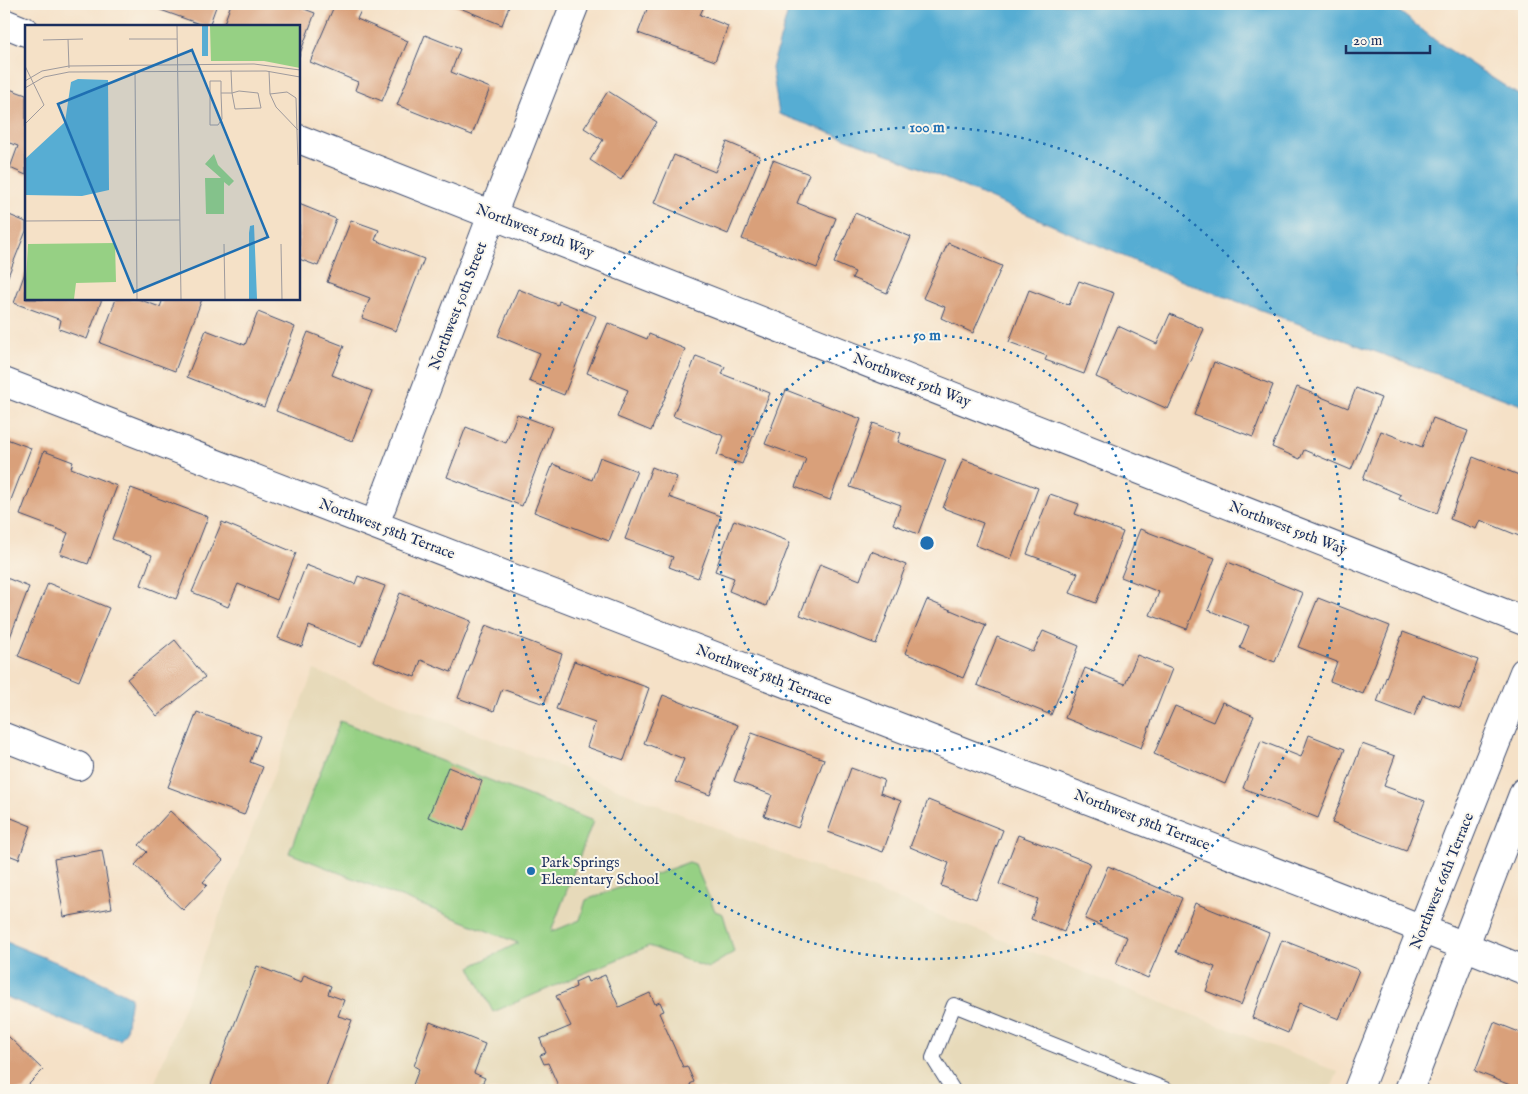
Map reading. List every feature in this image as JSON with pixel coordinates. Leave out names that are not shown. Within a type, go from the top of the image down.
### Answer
[{"type":"street","name":"Northwest 50th Street","points":[[375,524],[492,215],[575,4]]},
{"type":"street","points":[[4,23],[25,32]]},
{"type":"street","name":"Northwest 59th Way","points":[[300,139],[1524,621]]},
{"type":"street","name":"Northwest 58th Terrace","points":[[4,382],[1423,929],[1524,970]]},
{"type":"street","name":"Northwest 66th Terrace","points":[[1358,1090],[1524,672]]},
{"type":"street","points":[[4,737],[78,766]]},
{"type":"street","points":[[1409,1090],[1524,792]]},
{"type":"lane","points":[[954,1090],[933,1058],[954,1005],[1167,1090]]},
{"type":"shaded area","name":"Park Springs Elementary School","points":[[314,670],[1338,1072],[1330,1090],[152,1090]]},
{"type":"green space","points":[[340,721],[593,821],[551,932],[580,920],[586,900],[689,862],[695,864],[715,911],[723,914],[734,952],[708,968],[649,946],[493,1012],[470,967],[518,943],[289,853]]},
{"type":"water","points":[[790,4],[1390,4],[1436,41],[1524,97],[1524,406],[1176,279],[893,156],[779,114],[772,68]]},
{"type":"water","points":[[4,941],[83,973],[131,997],[126,1031],[120,1040],[74,1025],[4,996]]},
{"type":"building","points":[[144,4],[217,4],[209,25],[202,25]]},
{"type":"building","points":[[231,4],[291,4],[315,13],[300,53],[300,25],[223,25]]},
{"type":"building","points":[[335,4],[364,4],[357,19],[408,41],[382,101],[355,90],[358,82],[310,62]]},
{"type":"building","points":[[450,4],[510,4],[502,25]]},
{"type":"building","points":[[649,4],[705,4],[700,15],[728,26],[715,61],[638,33]]},
{"type":"building","points":[[425,35],[460,49],[451,72],[490,88],[472,135],[397,105]]},
{"type":"building","points":[[4,87],[25,95],[25,175],[10,168],[18,146],[4,141]]},
{"type":"building","points":[[608,91],[657,122],[621,180],[590,160],[603,140],[584,128]]},
{"type":"building","points":[[727,142],[760,156],[728,234],[654,203],[674,155],[715,172]]},
{"type":"building","points":[[773,160],[809,174],[797,203],[836,218],[817,268],[742,239]]},
{"type":"building","points":[[300,204],[336,219],[318,266],[300,259]]},
{"type":"building","points":[[855,213],[911,237],[887,293],[852,278],[855,272],[834,263]]},
{"type":"building","points":[[7,214],[25,222],[25,234],[4,286],[4,222]]},
{"type":"building","points":[[351,220],[379,230],[375,240],[424,259],[396,331],[362,318],[370,298],[327,282]]},
{"type":"building","points":[[948,243],[1002,266],[973,333],[941,318],[945,307],[923,298]]},
{"type":"building","points":[[25,273],[25,300],[102,300],[87,339],[59,329],[61,320],[14,303]]},
{"type":"building","points":[[1079,281],[1114,293],[1084,374],[1045,360],[1047,356],[1009,342],[1029,290],[1069,305]]},
{"type":"building","points":[[518,289],[558,305],[559,301],[596,316],[564,395],[529,381],[540,353],[498,336]]},
{"type":"building","points":[[116,300],[141,300],[160,307],[163,300],[202,300],[175,371],[100,343]]},
{"type":"building","points":[[258,312],[295,327],[264,407],[187,377],[206,330],[245,345]]},
{"type":"building","points":[[1170,314],[1204,329],[1168,409],[1096,377],[1118,326],[1157,344]]},
{"type":"building","points":[[608,323],[647,339],[649,334],[685,349],[651,431],[617,417],[628,390],[587,373]]},
{"type":"building","points":[[308,332],[344,346],[332,375],[372,391],[352,441],[276,411]]},
{"type":"building","points":[[696,356],[725,367],[722,374],[770,393],[742,464],[717,455],[724,436],[673,416]]},
{"type":"building","points":[[1214,362],[1273,385],[1253,437],[1194,415]]},
{"type":"building","points":[[1297,387],[1348,408],[1356,388],[1381,398],[1351,470],[1304,450],[1300,459],[1272,447]]},
{"type":"building","points":[[786,390],[861,419],[830,500],[795,487],[806,459],[765,444]]},
{"type":"building","points":[[517,414],[552,427],[522,506],[447,477],[466,427],[506,443]]},
{"type":"building","points":[[1433,418],[1468,431],[1437,513],[1399,499],[1401,495],[1363,479],[1381,431],[1422,447]]},
{"type":"building","points":[[873,423],[901,433],[898,442],[946,460],[918,534],[893,524],[901,505],[850,487]]},
{"type":"building","points":[[4,438],[31,448],[4,518]]},
{"type":"building","points":[[44,451],[73,462],[71,468],[117,486],[88,564],[60,554],[68,533],[20,515]]},
{"type":"building","points":[[600,457],[637,471],[609,541],[534,512],[553,464],[592,480]]},
{"type":"building","points":[[1473,457],[1524,477],[1524,538],[1480,520],[1476,529],[1450,519]]},
{"type":"building","points":[[963,459],[1038,488],[1011,559],[975,545],[983,523],[943,508]]},
{"type":"building","points":[[652,467],[677,477],[669,497],[721,516],[698,578],[669,567],[673,557],[625,539]]},
{"type":"building","points":[[131,488],[208,517],[176,599],[141,585],[152,555],[112,539]]},
{"type":"building","points":[[1050,494],[1079,504],[1075,514],[1123,532],[1096,603],[1070,593],[1078,573],[1027,554]]},
{"type":"building","points":[[734,520],[790,542],[766,606],[729,591],[734,578],[715,571]]},
{"type":"building","points":[[222,522],[296,553],[277,600],[238,584],[228,607],[192,592]]},
{"type":"building","points":[[1140,529],[1215,558],[1187,629],[1150,615],[1159,592],[1121,577]]},
{"type":"building","points":[[871,551],[906,565],[876,644],[800,615],[820,564],[860,580]]},
{"type":"building","points":[[1228,562],[1303,593],[1275,662],[1240,648],[1249,626],[1208,610]]},
{"type":"building","points":[[306,565],[355,584],[358,576],[385,586],[361,646],[309,626],[302,647],[278,638]]},
{"type":"building","points":[[4,577],[29,587],[4,653]]},
{"type":"building","points":[[48,583],[109,608],[79,681],[18,656]]},
{"type":"building","points":[[400,593],[471,621],[451,672],[421,660],[415,677],[373,661]]},
{"type":"building","points":[[1318,598],[1390,626],[1363,694],[1330,681],[1337,662],[1298,647]]},
{"type":"building","points":[[927,600],[986,625],[963,678],[905,653]]},
{"type":"building","points":[[486,625],[562,654],[544,704],[502,689],[494,711],[458,698]]},
{"type":"building","points":[[1043,631],[1079,646],[1051,715],[977,685],[997,637],[1033,652]]},
{"type":"building","points":[[1403,632],[1478,660],[1460,709],[1423,695],[1414,716],[1377,702]]},
{"type":"building","points":[[175,640],[205,677],[157,716],[127,679]]},
{"type":"building","points":[[1137,655],[1172,669],[1141,748],[1065,718],[1085,668],[1125,684]]},
{"type":"building","points":[[574,661],[649,688],[624,760],[587,747],[595,723],[556,709]]},
{"type":"building","points":[[663,695],[738,725],[710,795],[675,782],[684,759],[644,743]]},
{"type":"building","points":[[1222,702],[1254,716],[1225,784],[1154,754],[1175,706],[1213,722]]},
{"type":"building","points":[[197,712],[260,736],[250,762],[263,767],[244,815],[168,787]]},
{"type":"building","points":[[752,733],[824,759],[798,828],[764,816],[772,795],[734,781]]},
{"type":"building","points":[[1309,735],[1345,749],[1318,818],[1243,788],[1261,741],[1301,757]]},
{"type":"building","points":[[1362,744],[1395,756],[1384,786],[1425,801],[1406,851],[1332,823]]},
{"type":"building","points":[[448,767],[482,781],[464,831],[428,817]]},
{"type":"building","points":[[851,768],[884,780],[880,793],[901,801],[883,852],[828,832]]},
{"type":"building","points":[[928,800],[1003,830],[976,899],[941,886],[949,863],[910,847]]},
{"type":"building","points":[[170,811],[223,860],[203,882],[207,885],[183,910],[135,865],[147,852],[139,845]]},
{"type":"building","points":[[4,815],[31,826],[19,859],[6,854],[4,860]]},
{"type":"building","points":[[1018,835],[1090,863],[1064,932],[1031,919],[1038,899],[999,884]]},
{"type":"building","points":[[102,850],[112,908],[64,917],[54,859]]},
{"type":"building","points":[[1108,866],[1182,898],[1148,978],[1116,964],[1127,937],[1085,919]]},
{"type":"building","points":[[1195,903],[1269,933],[1241,1005],[1206,991],[1215,967],[1176,952]]},
{"type":"building","points":[[1282,940],[1359,970],[1339,1019],[1299,1003],[1288,1033],[1252,1018]]},
{"type":"building","points":[[257,966],[301,983],[304,975],[331,986],[328,994],[344,1000],[338,1016],[352,1020],[325,1090],[209,1090]]},
{"type":"building","points":[[605,975],[619,1007],[650,993],[655,1004],[660,1002],[664,1011],[659,1013],[683,1067],[687,1066],[694,1082],[690,1084],[693,1090],[560,1090],[548,1063],[544,1064],[540,1055],[546,1053],[540,1039],[571,1026],[556,996],[576,987],[575,982],[586,977],[588,982]]},
{"type":"building","points":[[430,1022],[485,1044],[474,1073],[485,1078],[479,1090],[411,1090],[419,1069],[414,1066]]},
{"type":"building","points":[[1494,1022],[1524,1034],[1524,1090],[1513,1090],[1515,1087],[1475,1071]]},
{"type":"building","points":[[8,1036],[43,1070],[23,1090],[4,1090],[4,1041]]},
{"type":"place","name":"Park Springs Elementary School","points":[[531,871]]}]
